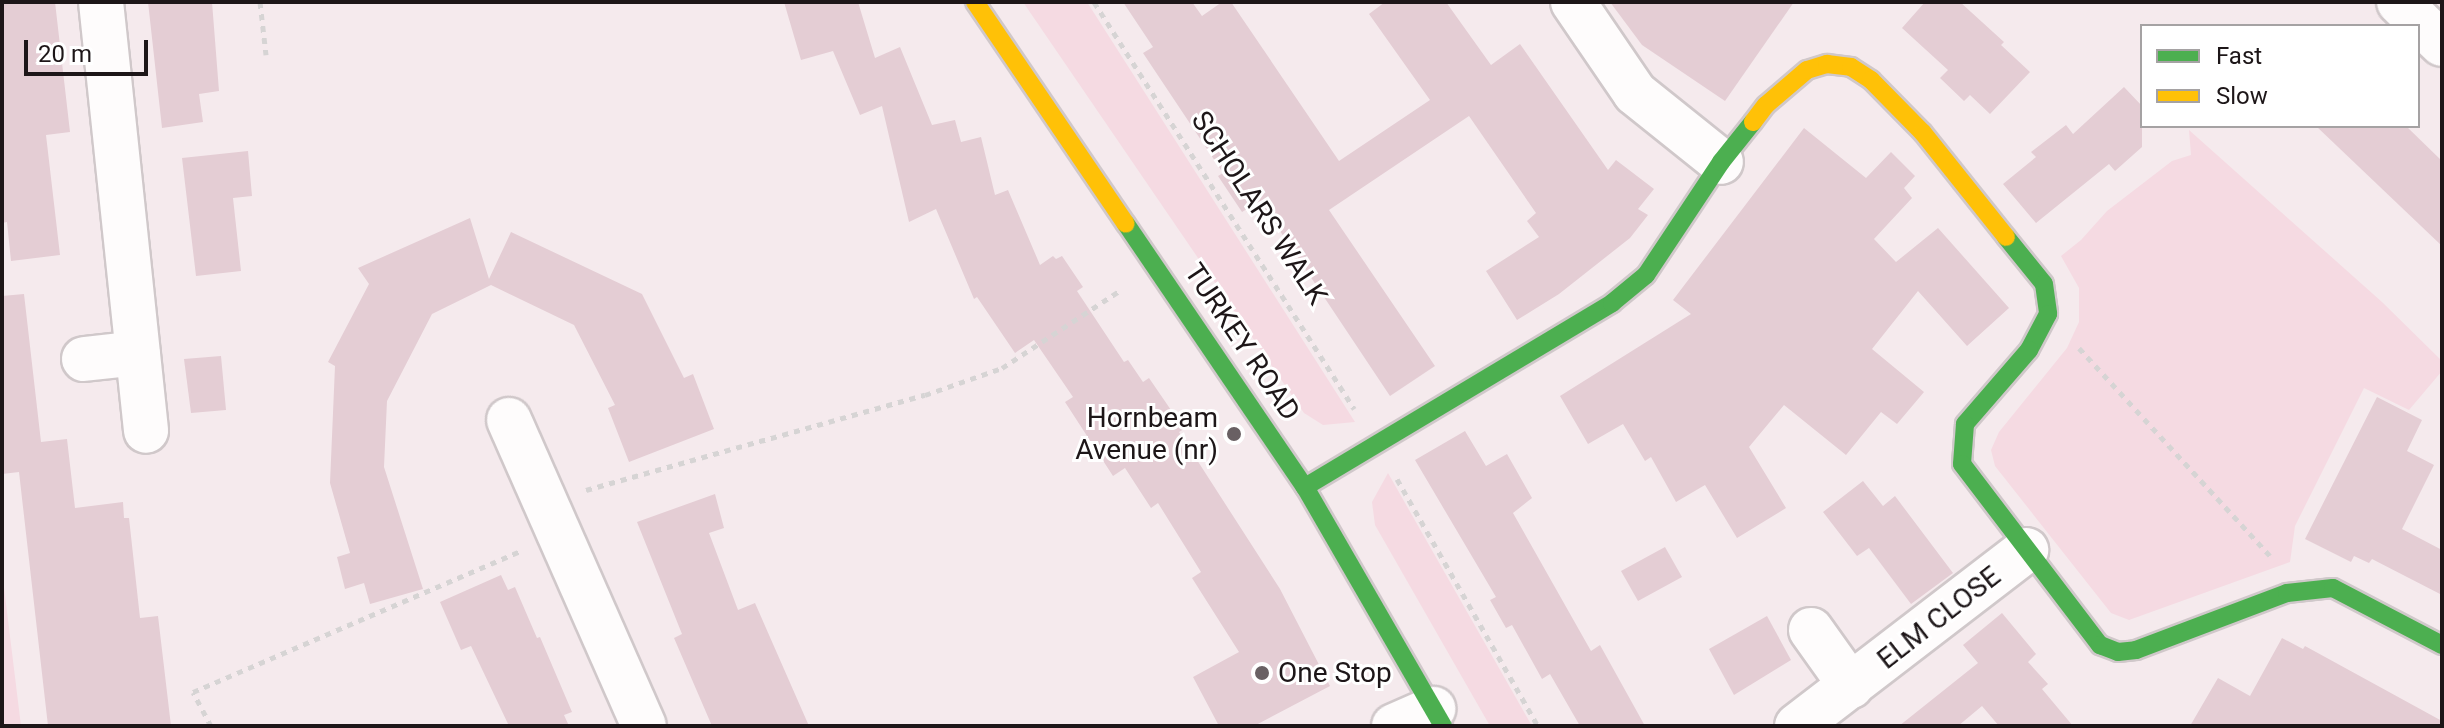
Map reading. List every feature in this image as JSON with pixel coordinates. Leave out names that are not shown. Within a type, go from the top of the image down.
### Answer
[{"type":"street","points":[[101,2],[146,431]]},
{"type":"street","name":"TURKEY ROAD","points":[[975,2],[1305,487],[1438,717]]},
{"type":"street","points":[[1573,2],[1635,93],[1721,162]]},
{"type":"street","points":[[2399,2],[2442,44]]},
{"type":"street","points":[[1305,487],[1612,303],[1646,275],[1721,162],[1766,105],[1807,70],[1827,64],[1851,67],[1871,80],[1923,133],[2044,284],[2048,314],[2029,350],[1965,424],[1962,464],[2100,645],[2118,652],[2136,650],[2300,589],[2333,588],[2442,645]]},
{"type":"street","points":[[84,359],[138,353]]},
{"type":"street","points":[[509,420],[644,726]]},
{"type":"street","name":"ELM CLOSE","points":[[1797,726],[2026,550]]},
{"type":"street","name":"ELM CLOSE","points":[[1811,630],[1851,686]]},
{"type":"street","points":[[1394,726],[1438,717]]},
{"type":"path","points":[[260,2],[266,55]]},
{"type":"path","name":"SCHOLARS WALK","points":[[1094,2],[1377,444],[1538,726]]},
{"type":"path","points":[[211,726],[193,692],[522,550],[582,491],[925,395],[1002,368],[1156,266]]},
{"type":"path","points":[[2048,314],[2300,589]]},
{"type":"shaded area","points":[[1023,2],[1087,2],[1355,422],[1323,425],[1304,413]]},
{"type":"shaded area","points":[[2189,130],[2382,302],[2442,361],[2442,371],[2409,410],[2364,388],[2295,526],[2290,562],[2129,620],[2111,613],[1995,466],[1991,450],[1999,432],[2067,348],[2079,322],[2079,288],[2061,256],[2081,240],[2107,211],[2172,161],[2191,155]]},
{"type":"shaded area","points":[[1388,473],[1532,726],[1490,726],[1375,525],[1372,502]]},
{"type":"shaded area","points":[[2,571],[21,726],[3,726],[2,722]]},
{"type":"building","points":[[2,2],[55,2],[70,132],[46,135],[60,255],[11,261],[7,222],[2,223]]},
{"type":"building","points":[[148,2],[212,2],[219,91],[199,94],[203,122],[162,128]]},
{"type":"building","points":[[784,2],[858,2],[875,58],[900,47],[932,125],[955,120],[961,142],[981,137],[995,195],[1008,190],[1040,265],[1053,256],[1056,259],[1062,256],[1083,287],[1077,291],[1124,362],[1128,360],[1143,382],[1149,378],[1184,429],[1179,432],[1280,589],[1330,686],[1254,726],[1219,726],[1193,677],[1239,652],[1192,578],[1201,572],[1158,503],[1151,508],[1125,468],[1113,476],[1065,402],[1073,397],[1034,340],[1015,353],[977,297],[974,299],[936,209],[909,222],[882,106],[860,115],[833,51],[801,60]]},
{"type":"building","points":[[1123,2],[1192,2],[1202,16],[1222,2],[1231,2],[1339,161],[1430,100],[1369,14],[1385,2],[1446,2],[1491,65],[1520,44],[1608,170],[1616,160],[1654,189],[1638,209],[1648,215],[1630,238],[1559,294],[1517,320],[1486,271],[1539,237],[1527,221],[1536,213],[1469,116],[1329,210],[1435,366],[1390,396],[1260,201],[1242,212],[1218,176],[1223,173],[1143,53],[1153,47]]},
{"type":"building","points":[[1610,2],[1794,2],[1725,101],[1642,45]]},
{"type":"building","points":[[1925,2],[1960,2],[2004,42],[2001,45],[2030,72],[1990,114],[1970,95],[1964,101],[1940,78],[1948,70],[1902,28]]},
{"type":"building","points":[[2124,87],[2140,104],[2142,147],[2115,171],[2109,164],[2036,223],[2003,184],[2036,157],[2031,152],[2066,125],[2073,134]]},
{"type":"building","points":[[1804,128],[1866,178],[1891,152],[1915,176],[1904,188],[1912,198],[1874,239],[1896,262],[1938,228],[2009,308],[1967,346],[1918,291],[1872,349],[1924,392],[1897,424],[1881,412],[1846,455],[1784,405],[1749,447],[1786,508],[1737,538],[1705,485],[1676,502],[1651,457],[1645,461],[1623,424],[1588,444],[1560,396],[1691,314],[1673,300]]},
{"type":"building","points":[[2318,128],[2408,128],[2442,161],[2442,246]]},
{"type":"building","points":[[248,151],[252,196],[233,198],[241,271],[196,276],[182,158]]},
{"type":"building","points":[[470,218],[489,279],[511,232],[642,294],[684,378],[693,374],[714,429],[629,462],[608,408],[615,405],[574,325],[491,285],[432,314],[387,401],[384,467],[423,589],[370,604],[364,583],[345,589],[337,557],[350,553],[330,483],[335,366],[328,362],[369,284],[358,268]]},
{"type":"building","points":[[24,294],[41,442],[67,439],[75,508],[123,502],[124,518],[129,518],[140,618],[158,616],[171,726],[48,726],[19,472],[2,474],[2,296]]},
{"type":"building","points":[[221,356],[226,410],[191,413],[184,359]]},
{"type":"building","points":[[2377,397],[2422,420],[2407,451],[2434,465],[2402,529],[2442,550],[2442,595],[2372,559],[2369,563],[2354,556],[2351,562],[2305,539]]},
{"type":"building","points":[[1465,431],[1486,466],[1507,454],[1532,498],[1513,513],[1591,651],[1600,645],[1645,726],[1580,726],[1550,674],[1542,679],[1512,625],[1506,628],[1490,600],[1496,597],[1415,460]]},
{"type":"building","points":[[1863,481],[1883,506],[1895,496],[1953,573],[1911,604],[1869,548],[1857,556],[1823,512]]},
{"type":"building","points":[[715,494],[724,528],[709,533],[738,610],[755,603],[809,726],[712,726],[674,638],[682,634],[637,522]]},
{"type":"building","points":[[1665,547],[1682,577],[1638,601],[1621,571]]},
{"type":"building","points":[[501,575],[508,590],[515,587],[537,638],[540,637],[572,712],[564,715],[569,726],[509,726],[471,646],[461,650],[440,602]]},
{"type":"building","points":[[2002,613],[2036,654],[2028,662],[2048,684],[2042,689],[2073,726],[1999,726],[1982,706],[1958,726],[1899,726],[1978,663],[1963,645]]},
{"type":"building","points":[[1767,616],[1791,660],[1734,695],[1709,649]]},
{"type":"building","points":[[2282,638],[2303,649],[2305,646],[2442,721],[2442,726],[2190,726],[2218,678],[2250,696]]},
{"type":"traffic: fast","points":[[1305,487],[1612,303],[1646,275],[1721,162],[1753,122]]},
{"type":"traffic: fast","points":[[1126,224],[1305,487],[1443,726]]},
{"type":"traffic: fast","points":[[2006,237],[2044,284],[2048,314],[2029,350],[1965,424],[1962,464],[2100,645],[2118,652],[2136,650],[2287,593],[2333,588],[2442,645]]},
{"type":"traffic: slow","points":[[975,2],[1126,224]]},
{"type":"traffic: slow","points":[[1753,122],[1766,105],[1807,70],[1827,64],[1851,67],[1871,80],[1923,133],[2006,237]]},
{"type":"place","name":"Hornbeam Avenue (nr)","points":[[1234,434]]},
{"type":"place","name":"One Stop","points":[[1262,673]]}]
